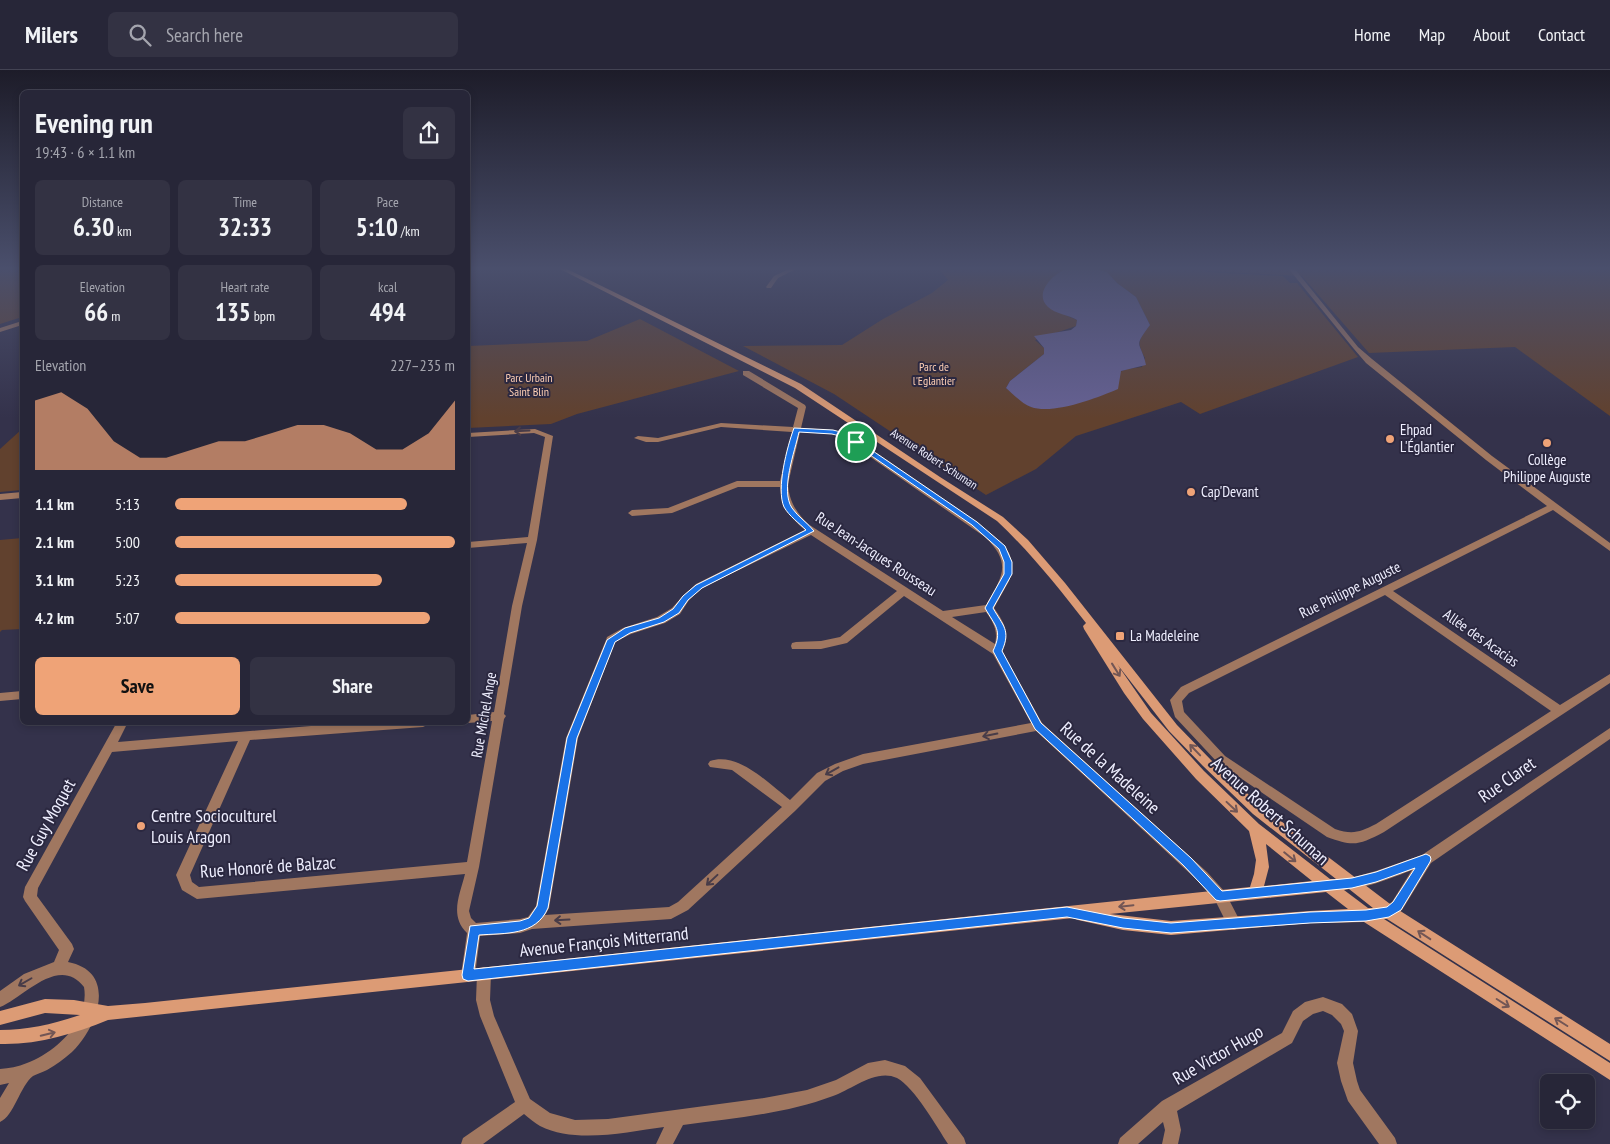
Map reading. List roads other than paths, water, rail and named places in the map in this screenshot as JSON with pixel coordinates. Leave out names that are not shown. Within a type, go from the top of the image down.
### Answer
[{"type":"main road","name":"Avenue Robert Schuman","points":[[662,318],[798,386],[1000,519],[1025,542],[1062,584],[1117,653],[1156,708],[1207,763],[1257,810],[1389,912],[1610,1053]]},
{"type":"main road","name":"Avenue Robert Schuman","points":[[1062,584],[1128,690],[1147,716],[1200,775],[1255,828],[1366,916],[1610,1072]]},
{"type":"main road","points":[[1255,828],[1263,855],[1263,868],[1255,892]]},
{"type":"main road","name":"Avenue François Mitterrand","points":[[0,1037],[26,1038],[42,1035],[88,1016],[108,1013],[1352,883]]},
{"type":"main road","name":"Avenue François Mitterrand","points":[[1067,912],[1123,923],[1171,928],[1366,916],[1389,912]]},
{"type":"main road","points":[[0,1018],[45,1006],[74,1007],[88,1016]]},
{"type":"street","points":[[1332,318],[1369,361],[1488,458],[1610,548]]},
{"type":"street","points":[[0,330],[20,324]]},
{"type":"street","name":"Rue Jean-Jacques Rousseau","points":[[746,373],[802,407],[784,484],[784,497],[788,509],[811,531],[997,651],[1038,726]]},
{"type":"street","points":[[638,438],[658,440],[721,425],[833,432],[846,436],[990,536],[1002,548],[1008,562],[1008,574],[989,608],[1003,633],[1003,639],[997,651]]},
{"type":"street","name":"Rue Michel Ange","points":[[470,435],[535,430],[544,432],[549,436],[532,540],[517,606],[500,716],[473,867],[462,911],[465,922],[474,930]]},
{"type":"street","points":[[632,513],[668,511],[737,484],[784,484]]},
{"type":"street","points":[[0,497],[20,496]]},
{"type":"street","name":"Rue Philippe Auguste","points":[[1179,714],[1176,700],[1185,690],[1554,506]]},
{"type":"street","points":[[532,922],[542,908],[572,738],[611,640],[628,631],[662,620],[676,611],[699,586],[811,531]]},
{"type":"street","points":[[470,546],[532,540]]},
{"type":"street","name":"Allée des Acacias","points":[[1385,590],[1559,710]]},
{"type":"street","points":[[796,646],[821,645],[843,640],[903,591]]},
{"type":"street","name":"Rue Jean-Jacques Rousseau","points":[[942,615],[989,608]]},
{"type":"street","points":[[1559,710],[1610,678]]},
{"type":"street","points":[[0,697],[20,695]]},
{"type":"street","name":"Avenue Robert Schuman","points":[[1179,714],[1222,759],[1256,784],[1331,833],[1345,838],[1360,838],[1380,828],[1559,710]]},
{"type":"street","points":[[470,719],[500,716]]},
{"type":"street","name":"Rue Guy Moquet","points":[[58,969],[67,949],[30,897],[32,887],[121,725]]},
{"type":"street","points":[[109,748],[354,725]]},
{"type":"street","name":"Rue de la Madeleine","points":[[474,930],[520,926],[532,922],[671,913],[683,906],[821,777],[839,767],[863,759],[1038,726],[1187,862],[1220,896],[1234,923]]},
{"type":"street","name":"Rue Claret","points":[[1352,883],[1376,877],[1426,859],[1610,733]]},
{"type":"street","name":"Rue Honoré de Balzac","points":[[246,736],[183,875],[187,886],[197,893],[473,867]]},
{"type":"street","points":[[714,764],[726,763],[736,766],[791,807]]},
{"type":"street","name":"Rue Claret","points":[[1389,912],[1400,902],[1426,859]]},
{"type":"street","points":[[468,975],[474,930]]},
{"type":"street","points":[[0,1000],[27,981],[45,972],[58,969],[79,972],[88,979],[92,989],[88,1016],[61,1051],[40,1066],[27,1072],[14,1076],[0,1077]]},
{"type":"street","points":[[484,974],[483,1000],[487,1016],[524,1105],[546,1120],[575,1128],[608,1127],[764,1106],[807,1098],[840,1086],[868,1072],[885,1068],[900,1071],[915,1084],[958,1144]]},
{"type":"street","name":"Rue Victor Hugo","points":[[1126,1144],[1168,1107],[1288,1038],[1298,1016],[1310,1007],[1323,1004],[1337,1009],[1347,1019],[1351,1031],[1345,1063],[1349,1081],[1354,1095],[1390,1144]]},
{"type":"street","points":[[0,1114],[9,1097],[27,1072]]},
{"type":"street","points":[[469,1144],[524,1105]]},
{"type":"street","name":"Rue Victor Hugo","points":[[1168,1107],[1173,1130],[1170,1144]]},
{"type":"street","points":[[664,1144],[678,1117]]},
{"type":"place","name":"Ehpad L'Églantier","points":[[1390,439]]},
{"type":"place","name":"Collège Philippe Auguste","points":[[1547,443]]},
{"type":"place","name":"Cap'Devant","points":[[1191,492]]},
{"type":"place","name":"La Madeleine","points":[[1120,636]]},
{"type":"place","name":"Centre Socioculturel Louis Aragon","points":[[141,826]]},
{"type":"park label","name":"Parc de l'Eglantier","points":[[934,374]]},
{"type":"park label","name":"Parc Urbain Saint Blin","points":[[529,385]]}]
